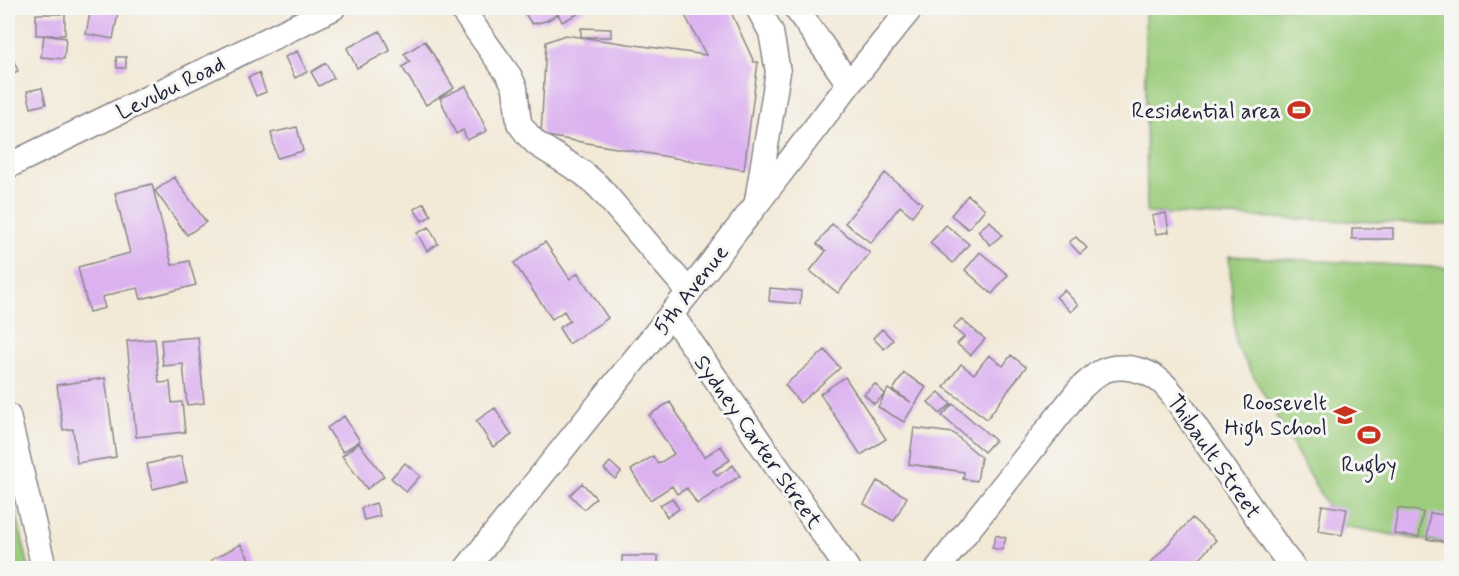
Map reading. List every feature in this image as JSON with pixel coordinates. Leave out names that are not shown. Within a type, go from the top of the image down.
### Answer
[{"type":"street","points":[[461,8],[510,77],[515,88],[519,123],[528,135],[537,144],[584,173],[689,292]]},
{"type":"street","points":[[756,204],[778,72],[771,32],[758,8]]},
{"type":"street","points":[[796,8],[849,84]]},
{"type":"street","name":"5th Avenue","points":[[467,568],[689,292],[849,84],[911,8]]},
{"type":"street","name":"Levubu Road","points":[[8,166],[318,11]]},
{"type":"street","name":"Sydney Carter Street","points":[[671,314],[847,568]]},
{"type":"street","name":"Thibault Street","points":[[938,568],[1079,390],[1103,371],[1118,368],[1130,368],[1146,373],[1158,379],[1168,388],[1294,568]]},
{"type":"street","points":[[8,416],[44,568]]},
{"type":"green space","name":"Residential area","points":[[1145,8],[1451,8],[1451,225],[1147,213]]},
{"type":"green space","name":"Rugby","points":[[1229,256],[1451,268],[1451,545],[1338,525],[1236,345]]},
{"type":"green space","points":[[8,477],[29,568],[8,568]]},
{"type":"building","points":[[91,8],[119,8],[113,39],[86,34]]},
{"type":"building","points":[[521,8],[589,8],[562,22],[558,14],[546,21],[532,24]]},
{"type":"building","points":[[681,8],[729,8],[754,62],[758,62],[744,170],[541,135],[546,42],[565,35],[706,55]]},
{"type":"building","points":[[36,14],[65,14],[65,35],[36,35]]},
{"type":"building","points":[[581,28],[611,29],[611,37],[581,37]]},
{"type":"building","points":[[380,31],[390,51],[357,68],[347,48]]},
{"type":"building","points":[[44,35],[66,38],[64,59],[41,57]]},
{"type":"building","points":[[425,41],[454,88],[426,105],[402,67],[410,62],[404,54]]},
{"type":"building","points":[[8,47],[18,71],[8,75]]},
{"type":"building","points":[[297,51],[307,72],[295,78],[285,57]]},
{"type":"building","points":[[116,57],[126,57],[126,68],[117,68]]},
{"type":"building","points":[[326,63],[334,78],[319,86],[311,72]]},
{"type":"building","points":[[259,73],[266,92],[256,96],[248,77]]},
{"type":"building","points":[[466,86],[487,131],[467,140],[463,130],[456,134],[440,98]]},
{"type":"building","points":[[42,88],[46,104],[31,108],[27,91]]},
{"type":"building","points":[[297,127],[303,151],[277,158],[271,133]]},
{"type":"building","points":[[885,173],[922,203],[912,216],[900,206],[871,243],[845,223]]},
{"type":"building","points":[[174,177],[206,222],[187,235],[155,191]]},
{"type":"building","points":[[152,184],[172,265],[189,261],[196,285],[141,299],[138,288],[123,291],[102,297],[105,308],[89,312],[78,267],[130,253],[115,193]]},
{"type":"building","points":[[968,195],[985,209],[968,229],[951,215]]},
{"type":"building","points":[[424,203],[431,216],[422,221],[414,209]]},
{"type":"building","points":[[1166,213],[1169,232],[1156,234],[1152,216]]},
{"type":"building","points":[[990,221],[1002,235],[990,245],[978,231]]},
{"type":"building","points":[[832,224],[870,253],[838,293],[810,271],[826,251],[817,244]]},
{"type":"building","points":[[946,225],[969,244],[953,263],[930,243]]},
{"type":"building","points":[[429,227],[438,244],[427,251],[417,233]]},
{"type":"building","points":[[1352,228],[1393,228],[1393,239],[1352,239]]},
{"type":"building","points":[[1076,237],[1087,248],[1080,254],[1069,242]]},
{"type":"building","points":[[545,242],[570,279],[578,273],[608,318],[569,344],[559,328],[570,321],[564,311],[552,319],[514,263]]},
{"type":"building","points":[[980,252],[1008,275],[992,294],[965,270]]},
{"type":"building","points":[[770,288],[801,291],[800,304],[769,301]]},
{"type":"building","points":[[1064,290],[1078,305],[1071,312],[1056,297]]},
{"type":"building","points":[[961,319],[985,339],[971,355],[957,344],[964,337],[953,328]]},
{"type":"building","points":[[882,329],[893,340],[884,349],[873,338]]},
{"type":"building","points":[[198,337],[204,403],[187,405],[183,364],[163,366],[161,340]]},
{"type":"building","points":[[155,339],[159,383],[170,382],[172,403],[182,402],[185,432],[136,437],[127,341]]},
{"type":"building","points":[[825,350],[840,368],[800,403],[785,385]]},
{"type":"building","points":[[989,355],[1003,366],[1011,355],[1026,367],[987,419],[944,387],[961,364],[974,374]]},
{"type":"building","points":[[904,373],[926,387],[904,422],[878,407],[888,389],[911,402],[893,390]]},
{"type":"building","points":[[845,377],[886,439],[861,455],[820,394]]},
{"type":"building","points":[[105,378],[116,457],[77,463],[73,429],[63,430],[57,385]]},
{"type":"building","points":[[875,384],[885,394],[874,404],[864,394]]},
{"type":"building","points":[[939,392],[951,404],[940,414],[928,402]]},
{"type":"building","points":[[670,402],[704,457],[721,446],[730,460],[713,471],[717,476],[733,465],[740,476],[697,504],[687,488],[677,494],[672,486],[650,500],[631,470],[653,456],[658,464],[674,454],[649,415]]},
{"type":"building","points":[[953,404],[995,440],[984,452],[942,416]]},
{"type":"building","points":[[495,408],[512,435],[493,447],[476,421]]},
{"type":"building","points":[[344,416],[360,441],[343,452],[327,428]]},
{"type":"building","points":[[914,428],[953,433],[981,457],[977,481],[963,479],[964,472],[909,464]]},
{"type":"building","points":[[359,443],[384,476],[367,489],[342,456]]},
{"type":"building","points":[[181,456],[187,481],[153,489],[147,464]]},
{"type":"building","points":[[610,462],[621,472],[615,479],[604,469]]},
{"type":"building","points":[[405,463],[420,476],[406,492],[391,478]]},
{"type":"building","points":[[877,481],[907,497],[894,521],[864,504]]},
{"type":"building","points":[[582,483],[596,498],[584,509],[570,495]]},
{"type":"building","points":[[672,498],[679,509],[667,517],[660,505]]},
{"type":"building","points":[[376,503],[380,516],[364,520],[361,508]]},
{"type":"building","points":[[1322,505],[1347,509],[1342,535],[1318,531]]},
{"type":"building","points":[[1398,508],[1423,512],[1419,537],[1394,534]]},
{"type":"building","points":[[1430,513],[1452,516],[1452,543],[1427,539]]},
{"type":"building","points":[[1192,518],[1216,540],[1191,568],[1146,568]]},
{"type":"building","points":[[996,535],[1006,538],[1002,550],[992,548]]},
{"type":"building","points":[[241,544],[251,563],[241,568],[215,568],[211,560]]},
{"type":"building","points":[[622,556],[658,556],[658,568],[622,568]]},
{"type":"place","name":"Residential area","points":[[1299,110]]},
{"type":"place","name":"Roosevelt High School","points":[[1345,415]]},
{"type":"place","name":"Rugby","points":[[1369,435]]}]
